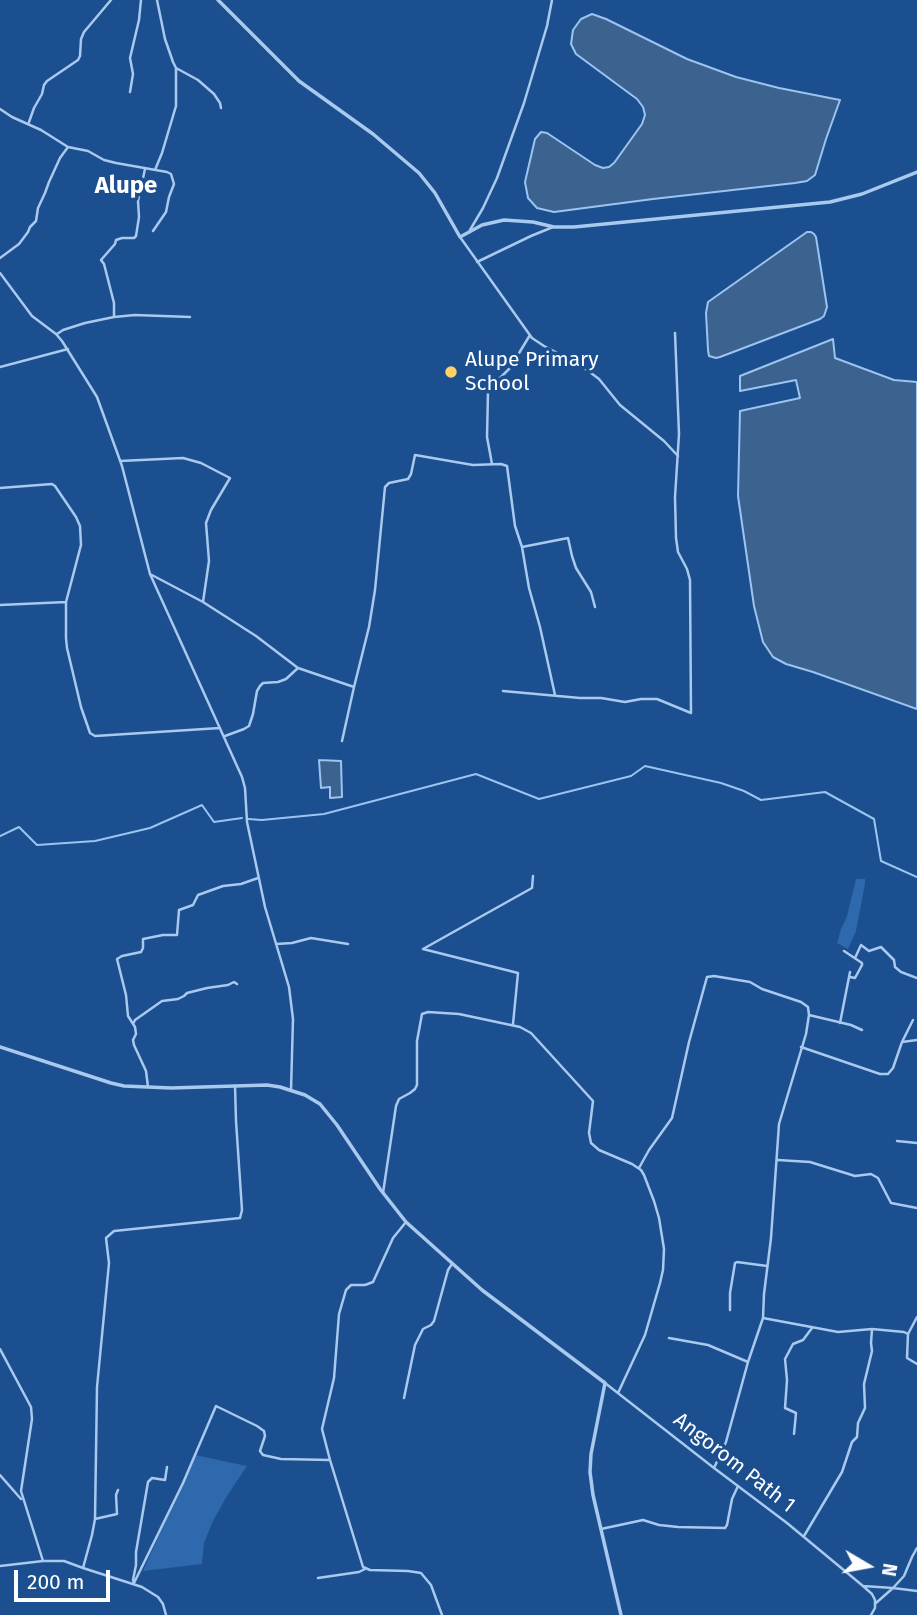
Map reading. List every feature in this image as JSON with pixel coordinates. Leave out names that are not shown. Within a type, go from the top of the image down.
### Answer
[{"type":"street","points":[[28,124],[44,85],[78,60],[84,32],[111,0]]},
{"type":"street","points":[[130,92],[133,74],[130,58],[141,0]]},
{"type":"street","points":[[155,170],[176,106],[176,68],[169,53],[157,0]]},
{"type":"street","points":[[218,0],[299,81],[373,134],[419,173],[435,192],[460,237],[530,335],[538,343],[579,364],[599,379],[620,405],[678,456]]},
{"type":"street","points":[[470,230],[497,178],[524,103],[552,0]]},
{"type":"street","points":[[176,68],[198,80],[214,94],[221,108]]},
{"type":"street","points":[[0,109],[68,147],[104,160],[172,174],[174,184],[166,212],[153,231]]},
{"type":"street","points":[[0,258],[19,244],[36,221],[38,208],[49,182],[68,147]]},
{"type":"street","points":[[114,317],[114,303],[101,260],[116,240],[136,236],[138,201],[145,169]]},
{"type":"street","points":[[460,237],[482,225],[505,220],[574,228],[830,202],[862,194],[917,172]]},
{"type":"street","points":[[477,262],[554,227]]},
{"type":"street","points":[[0,273],[32,316],[56,334],[68,349],[97,397],[120,461],[150,574],[242,777],[247,822],[258,878],[289,987],[293,1019],[291,1090],[268,1085],[148,1087],[111,1083],[0,1047]]},
{"type":"street","points":[[56,334],[85,323],[114,317],[190,317]]},
{"type":"street","points":[[503,691],[625,702],[657,699],[691,713],[690,580],[678,552],[676,538],[678,456],[675,332]]},
{"type":"street","points":[[492,464],[487,438],[488,392],[510,368],[530,335]]},
{"type":"street","points":[[0,367],[68,349]]},
{"type":"street","points":[[342,741],[369,627],[387,484],[408,479],[415,455],[473,464],[505,464],[508,468],[512,510],[555,695]]},
{"type":"street","points":[[120,461],[183,458],[201,463],[230,478],[206,523],[209,561],[203,602]]},
{"type":"street","points":[[0,488],[52,484],[80,526],[81,545],[66,602],[67,648],[90,733],[220,728]]},
{"type":"street","points":[[522,547],[568,538],[576,568],[591,592],[595,607]]},
{"type":"street","points":[[150,574],[203,602],[256,636],[298,668],[354,687]]},
{"type":"street","points":[[0,605],[66,602]]},
{"type":"street","points":[[224,737],[249,726],[257,691],[263,683],[286,679],[298,668]]},
{"type":"street","points":[[513,1025],[518,973],[423,949],[532,888],[533,876]]},
{"type":"street","points":[[148,1087],[146,1071],[134,1045],[135,1027],[128,1016],[117,959],[141,952],[144,939],[177,935],[179,909],[193,905],[198,895],[258,878]]},
{"type":"street","points":[[276,944],[311,939],[348,944]]},
{"type":"street","points":[[855,958],[861,945],[869,951],[881,947],[894,960],[895,967],[917,978]]},
{"type":"street","points":[[840,1023],[850,974],[855,978],[862,965],[862,962],[844,951]]},
{"type":"street","points":[[639,1168],[672,1118],[707,976],[750,982],[806,1004],[809,1015],[779,1124],[763,1318],[726,1442],[714,1468]]},
{"type":"street","points":[[133,1024],[162,1001],[178,999],[187,993],[207,988],[234,982],[237,984]]},
{"type":"street","points":[[383,1193],[396,1106],[399,1099],[417,1085],[417,1041],[422,1014],[458,1014],[513,1025],[531,1033],[593,1101],[589,1141],[604,1153],[639,1168],[659,1217],[664,1249],[663,1270],[645,1335],[618,1393]]},
{"type":"street","points":[[809,1015],[862,1030]]},
{"type":"street","points":[[801,1047],[880,1074],[888,1074],[913,1020]]},
{"type":"street","points":[[902,1042],[917,1040]]},
{"type":"street","points":[[83,1568],[94,1519],[97,1387],[109,1263],[106,1238],[114,1231],[240,1218],[242,1210],[235,1086]]},
{"type":"street","name":"Angorom Path 1","points":[[291,1090],[305,1094],[324,1108],[406,1222],[452,1264],[482,1290],[804,1537],[863,1586],[874,1597],[876,1604]]},
{"type":"street","points":[[897,1141],[917,1143]]},
{"type":"street","points":[[777,1159],[810,1162],[855,1176],[871,1174],[878,1178],[891,1203],[917,1208]]},
{"type":"street","points":[[365,1569],[330,1460],[323,1425],[334,1378],[339,1314],[346,1290],[351,1285],[373,1283],[393,1238],[406,1222]]},
{"type":"street","points":[[730,1310],[730,1293],[737,1262],[767,1266]]},
{"type":"street","points":[[404,1398],[415,1345],[424,1328],[434,1321],[452,1264]]},
{"type":"street","points":[[917,1317],[908,1334],[907,1358],[917,1364]]},
{"type":"street","points":[[763,1318],[838,1332],[872,1329],[908,1334]]},
{"type":"street","points":[[794,1434],[796,1413],[785,1409],[785,1359],[793,1344],[803,1340],[812,1328]]},
{"type":"street","points":[[804,1537],[842,1472],[852,1443],[858,1437],[858,1423],[865,1408],[865,1375],[872,1351],[872,1329]]},
{"type":"street","points":[[670,1338],[708,1345],[748,1362]]},
{"type":"street","points":[[0,1349],[32,1413],[21,1491],[43,1561]]},
{"type":"street","points":[[605,1383],[590,1464],[593,1495],[621,1615]]},
{"type":"street","points":[[134,1583],[183,1483],[216,1406],[264,1431],[260,1453],[267,1457],[330,1460]]},
{"type":"street","points":[[134,1583],[136,1552],[148,1482],[152,1478],[165,1480],[167,1467]]},
{"type":"street","points":[[0,1475],[23,1500]]},
{"type":"street","points":[[601,1529],[639,1520],[678,1527],[725,1528],[738,1486]]},
{"type":"street","points":[[94,1519],[117,1514],[118,1490]]},
{"type":"street","points":[[871,1615],[876,1604],[904,1576],[917,1548]]},
{"type":"street","points":[[0,1566],[64,1561],[134,1583],[158,1597],[166,1615]]},
{"type":"street","points":[[318,1578],[365,1569],[421,1573],[431,1585],[442,1615]]},
{"type":"street","points":[[863,1586],[917,1591]]},
{"type":"shaded area","points":[[592,14],[687,59],[736,77],[840,100],[815,175],[807,181],[795,183],[554,212],[537,208],[528,198],[525,182],[535,139],[541,132],[547,133],[603,168],[614,163],[642,124],[645,115],[637,99],[576,54],[571,44],[573,30],[581,19]]},
{"type":"shaded area","points":[[807,232],[816,237],[827,307],[824,316],[720,357],[709,356],[706,313],[708,302]]},
{"type":"shaded area","points":[[833,339],[835,358],[894,380],[917,382],[917,709],[786,664],[773,657],[763,642],[754,606],[738,496],[740,411],[800,398],[796,380],[740,391],[740,376]]},
{"type":"shaded area","points":[[319,760],[341,761],[342,797],[330,798],[330,787],[321,788]]},
{"type":"shaded area","points":[[856,879],[865,879],[865,884],[856,931],[848,949],[837,943]]},
{"type":"shaded area","points":[[195,1455],[247,1466],[213,1521],[204,1543],[202,1564],[143,1571]]},
{"type":"waterway","points":[[248,819],[324,814],[476,774],[539,799],[631,776],[645,766],[721,783],[761,800],[825,792],[874,819],[881,861],[917,877]]},
{"type":"waterway","points":[[0,836],[19,827],[37,845],[95,841],[150,828],[202,805],[214,822],[242,818]]},
{"type":"place","name":"Alupe Primary School","points":[[451,372]]},
{"type":"district","name":"Alupe","points":[[126,186]]}]
